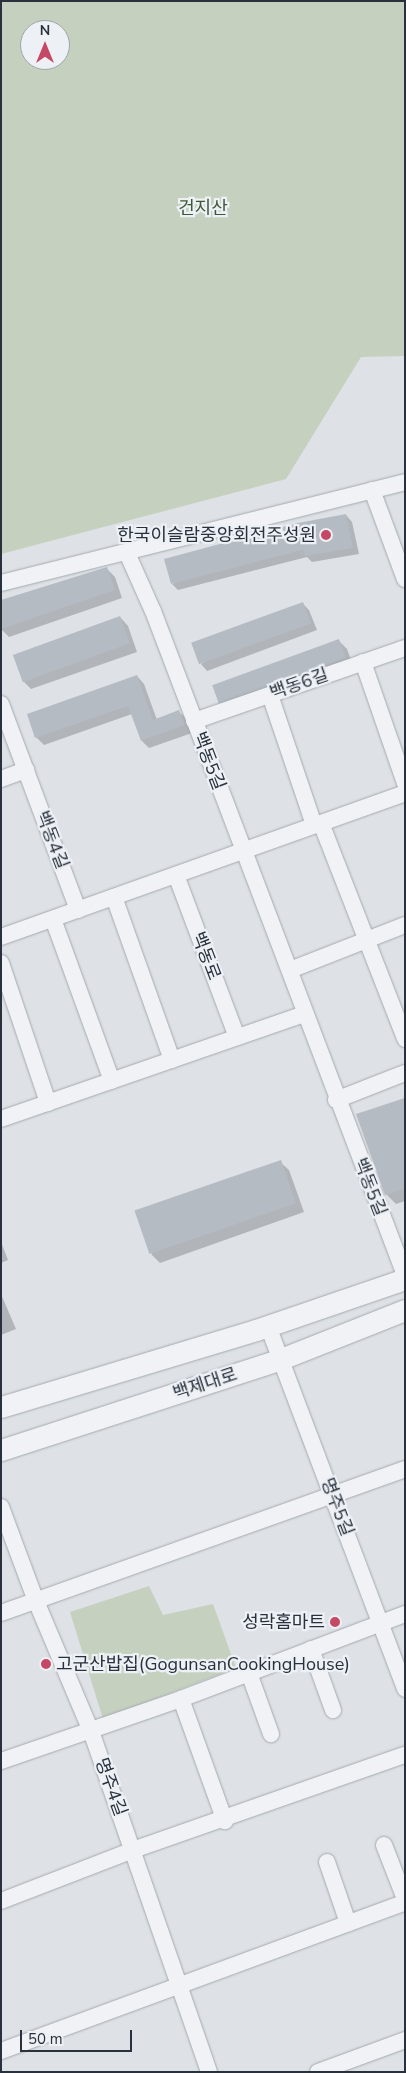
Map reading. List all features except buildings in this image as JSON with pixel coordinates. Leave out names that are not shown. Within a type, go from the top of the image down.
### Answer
[{"type":"street","points":[[1,583],[405,482]]},
{"type":"street","points":[[372,490],[405,580]]},
{"type":"street","name":"백동5길","points":[[127,553],[290,970],[336,1100],[405,1275]]},
{"type":"street","name":"백동6길","points":[[194,721],[405,648]]},
{"type":"street","points":[[1,937],[404,794],[363,662]]},
{"type":"street","points":[[270,695],[317,824],[405,1039]]},
{"type":"street","name":"백동4길","points":[[1,704],[78,910]]},
{"type":"street","points":[[1,779],[26,770]]},
{"type":"street","name":"백동로","points":[[176,875],[237,1037]]},
{"type":"street","points":[[114,897],[172,1060]]},
{"type":"street","points":[[54,919],[112,1081]]},
{"type":"street","points":[[290,970],[405,925]]},
{"type":"street","points":[[1,963],[48,1103]]},
{"type":"street","points":[[1,1119],[304,1014]]},
{"type":"street","points":[[336,1100],[405,1073]]},
{"type":"street","name":"백제대로","points":[[1,1408],[268,1326],[405,1279]]},
{"type":"street","name":"백제대로","points":[[1,1450],[281,1359],[405,1310]]},
{"type":"street","name":"명주5길","points":[[268,1326],[405,1690]]},
{"type":"street","points":[[1,1612],[405,1469]]},
{"type":"street","name":"명주4길","points":[[1,1507],[36,1601],[91,1731],[209,2072]]},
{"type":"street","points":[[1,1761],[180,1700],[249,1672],[405,1614]]},
{"type":"street","points":[[311,1649],[333,1710]]},
{"type":"street","points":[[249,1672],[271,1734]]},
{"type":"street","points":[[180,1700],[224,1821]]},
{"type":"street","points":[[1,1901],[133,1850],[224,1821],[405,1755]]},
{"type":"street","points":[[1,2051],[348,1923],[405,1900],[384,1845]]},
{"type":"street","points":[[327,1862],[348,1923]]},
{"type":"street","points":[[318,2072],[405,2040]]},
{"type":"green space","name":"건지산","points":[[1,1],[405,1],[405,356],[361,357],[286,479],[1,554]]},
{"type":"green space","points":[[149,1586],[163,1615],[213,1604],[236,1668],[103,1719],[70,1612]]},
{"type":"place","name":"한국이슬람중앙회전주성원","points":[[326,535]]},
{"type":"place","name":"성락홈마트","points":[[335,1622]]},
{"type":"place","name":"고군산밥집(GogunsanCookingHouse)","points":[[46,1664]]}]
